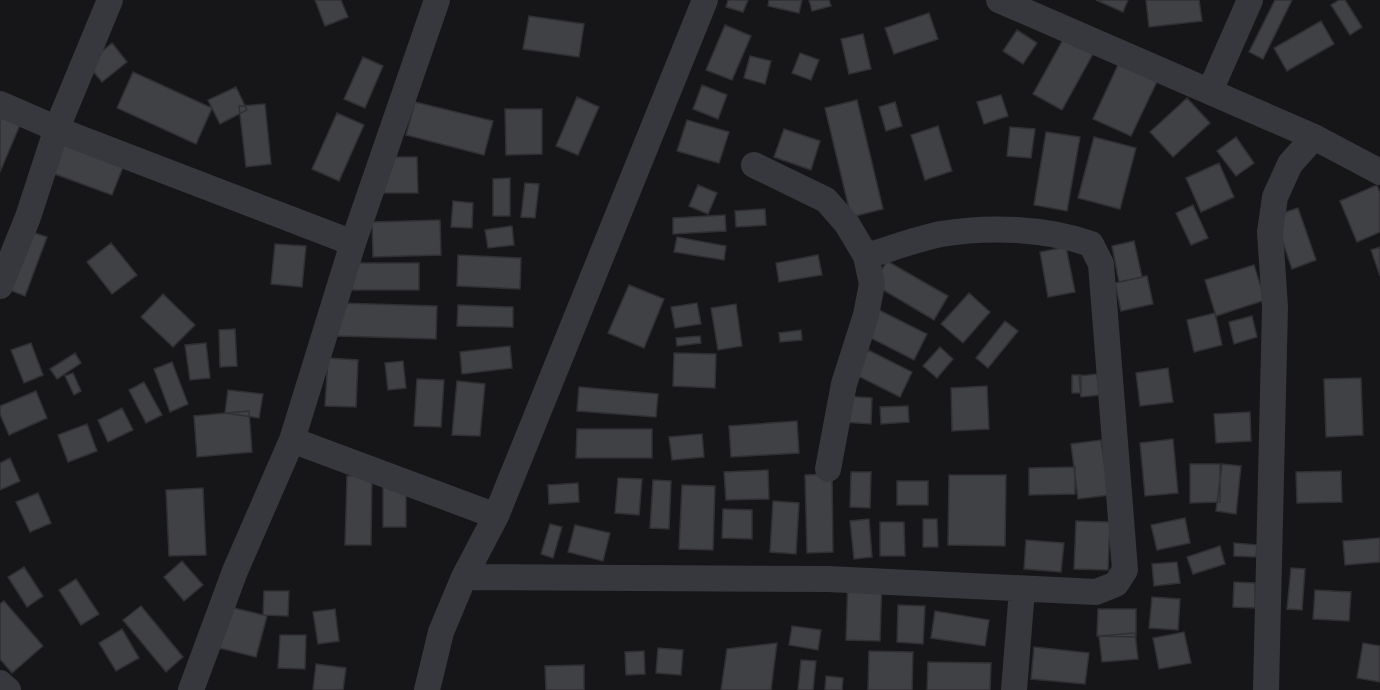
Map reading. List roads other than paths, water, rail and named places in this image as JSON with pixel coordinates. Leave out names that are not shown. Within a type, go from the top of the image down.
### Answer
[{"type":"street","points":[[0,286],[28,217],[57,128],[110,0]]},
{"type":"street","points":[[191,690],[235,571],[292,440],[353,243],[438,0]]},
{"type":"street","points":[[427,690],[441,632],[464,577],[496,516],[705,0]]},
{"type":"street","points":[[999,0],[1314,137],[1380,172]]},
{"type":"street","points":[[1210,91],[1250,0]]},
{"type":"street","points":[[0,104],[353,243]]},
{"type":"street","points":[[1266,690],[1275,307],[1270,232],[1275,197],[1290,164],[1314,137]]},
{"type":"street","points":[[754,165],[826,200],[847,224],[866,256],[872,284],[866,315],[844,384],[828,470]]},
{"type":"street","points":[[464,577],[828,579],[1022,590],[1096,591],[1116,584],[1125,570],[1101,264],[1091,244],[1071,237],[992,229],[940,235],[866,256]]},
{"type":"street","points":[[292,440],[496,516]]},
{"type":"street","points":[[1014,690],[1022,590]]},
{"type":"street","points":[[0,683],[8,690]]}]
